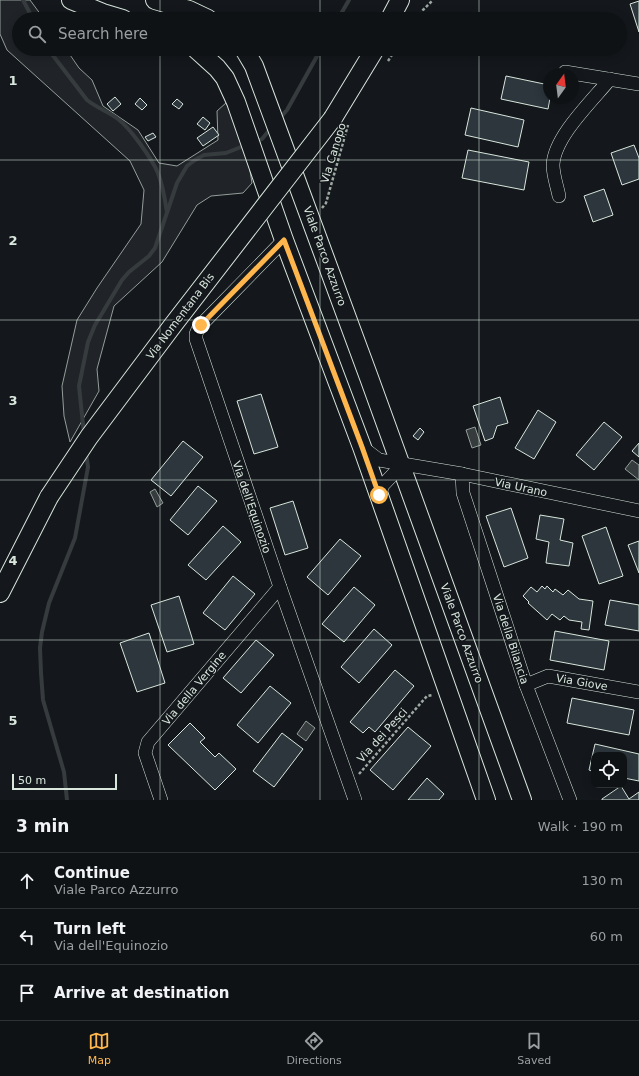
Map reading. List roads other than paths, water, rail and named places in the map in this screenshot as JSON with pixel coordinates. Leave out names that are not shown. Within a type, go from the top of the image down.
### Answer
[{"type":"street","points":[[72,0],[101,12]]},
{"type":"street","points":[[155,0],[193,12]]},
{"type":"street","points":[[394,12],[400,0]]},
{"type":"street","points":[[204,56],[218,68],[225,78],[236,102],[284,240],[362,447],[486,800]]},
{"type":"street","name":"Viale Parco Azzurro","points":[[248,56],[254,66],[312,220],[402,465],[522,800]]},
{"type":"street","name":"Via Nomentana Bis","points":[[0,593],[49,498],[89,437],[333,118],[371,56]]},
{"type":"street","points":[[579,74],[639,84]]},
{"type":"street","points":[[559,196],[553,166],[558,147],[568,129],[610,79]]},
{"type":"street","name":"Via dell'Equinozio","points":[[284,240],[199,327],[196,334],[196,339],[280,587],[355,800]]},
{"type":"street","points":[[362,447],[379,460],[402,465]]},
{"type":"street","points":[[379,495],[383,485],[402,465]]},
{"type":"street","name":"Via Urano","points":[[402,465],[462,474],[639,511]]},
{"type":"street","name":"Via della Bilancia","points":[[462,474],[463,493],[526,685],[570,800]]},
{"type":"street","name":"Via della Vergine","points":[[161,800],[145,753],[148,742],[280,587]]},
{"type":"street","name":"Via Giove","points":[[526,685],[548,676],[639,692]]},
{"type":"waterway","points":[[23,0],[29,12]]},
{"type":"waterway","points":[[342,12],[349,0]]},
{"type":"waterway","points":[[53,56],[87,100],[118,119],[141,144],[158,173],[163,188],[167,212]]},
{"type":"waterway","points":[[279,119],[287,110],[317,56]]},
{"type":"waterway","points":[[255,142],[262,139],[272,127]]},
{"type":"waterway","points":[[84,434],[79,386],[88,342],[95,325],[122,280],[129,272],[149,256],[155,248],[177,183],[187,166],[204,155],[226,153],[246,145]]},
{"type":"waterway","points":[[67,800],[64,772],[43,700],[40,648],[49,603],[75,538],[88,467],[86,453]]}]
